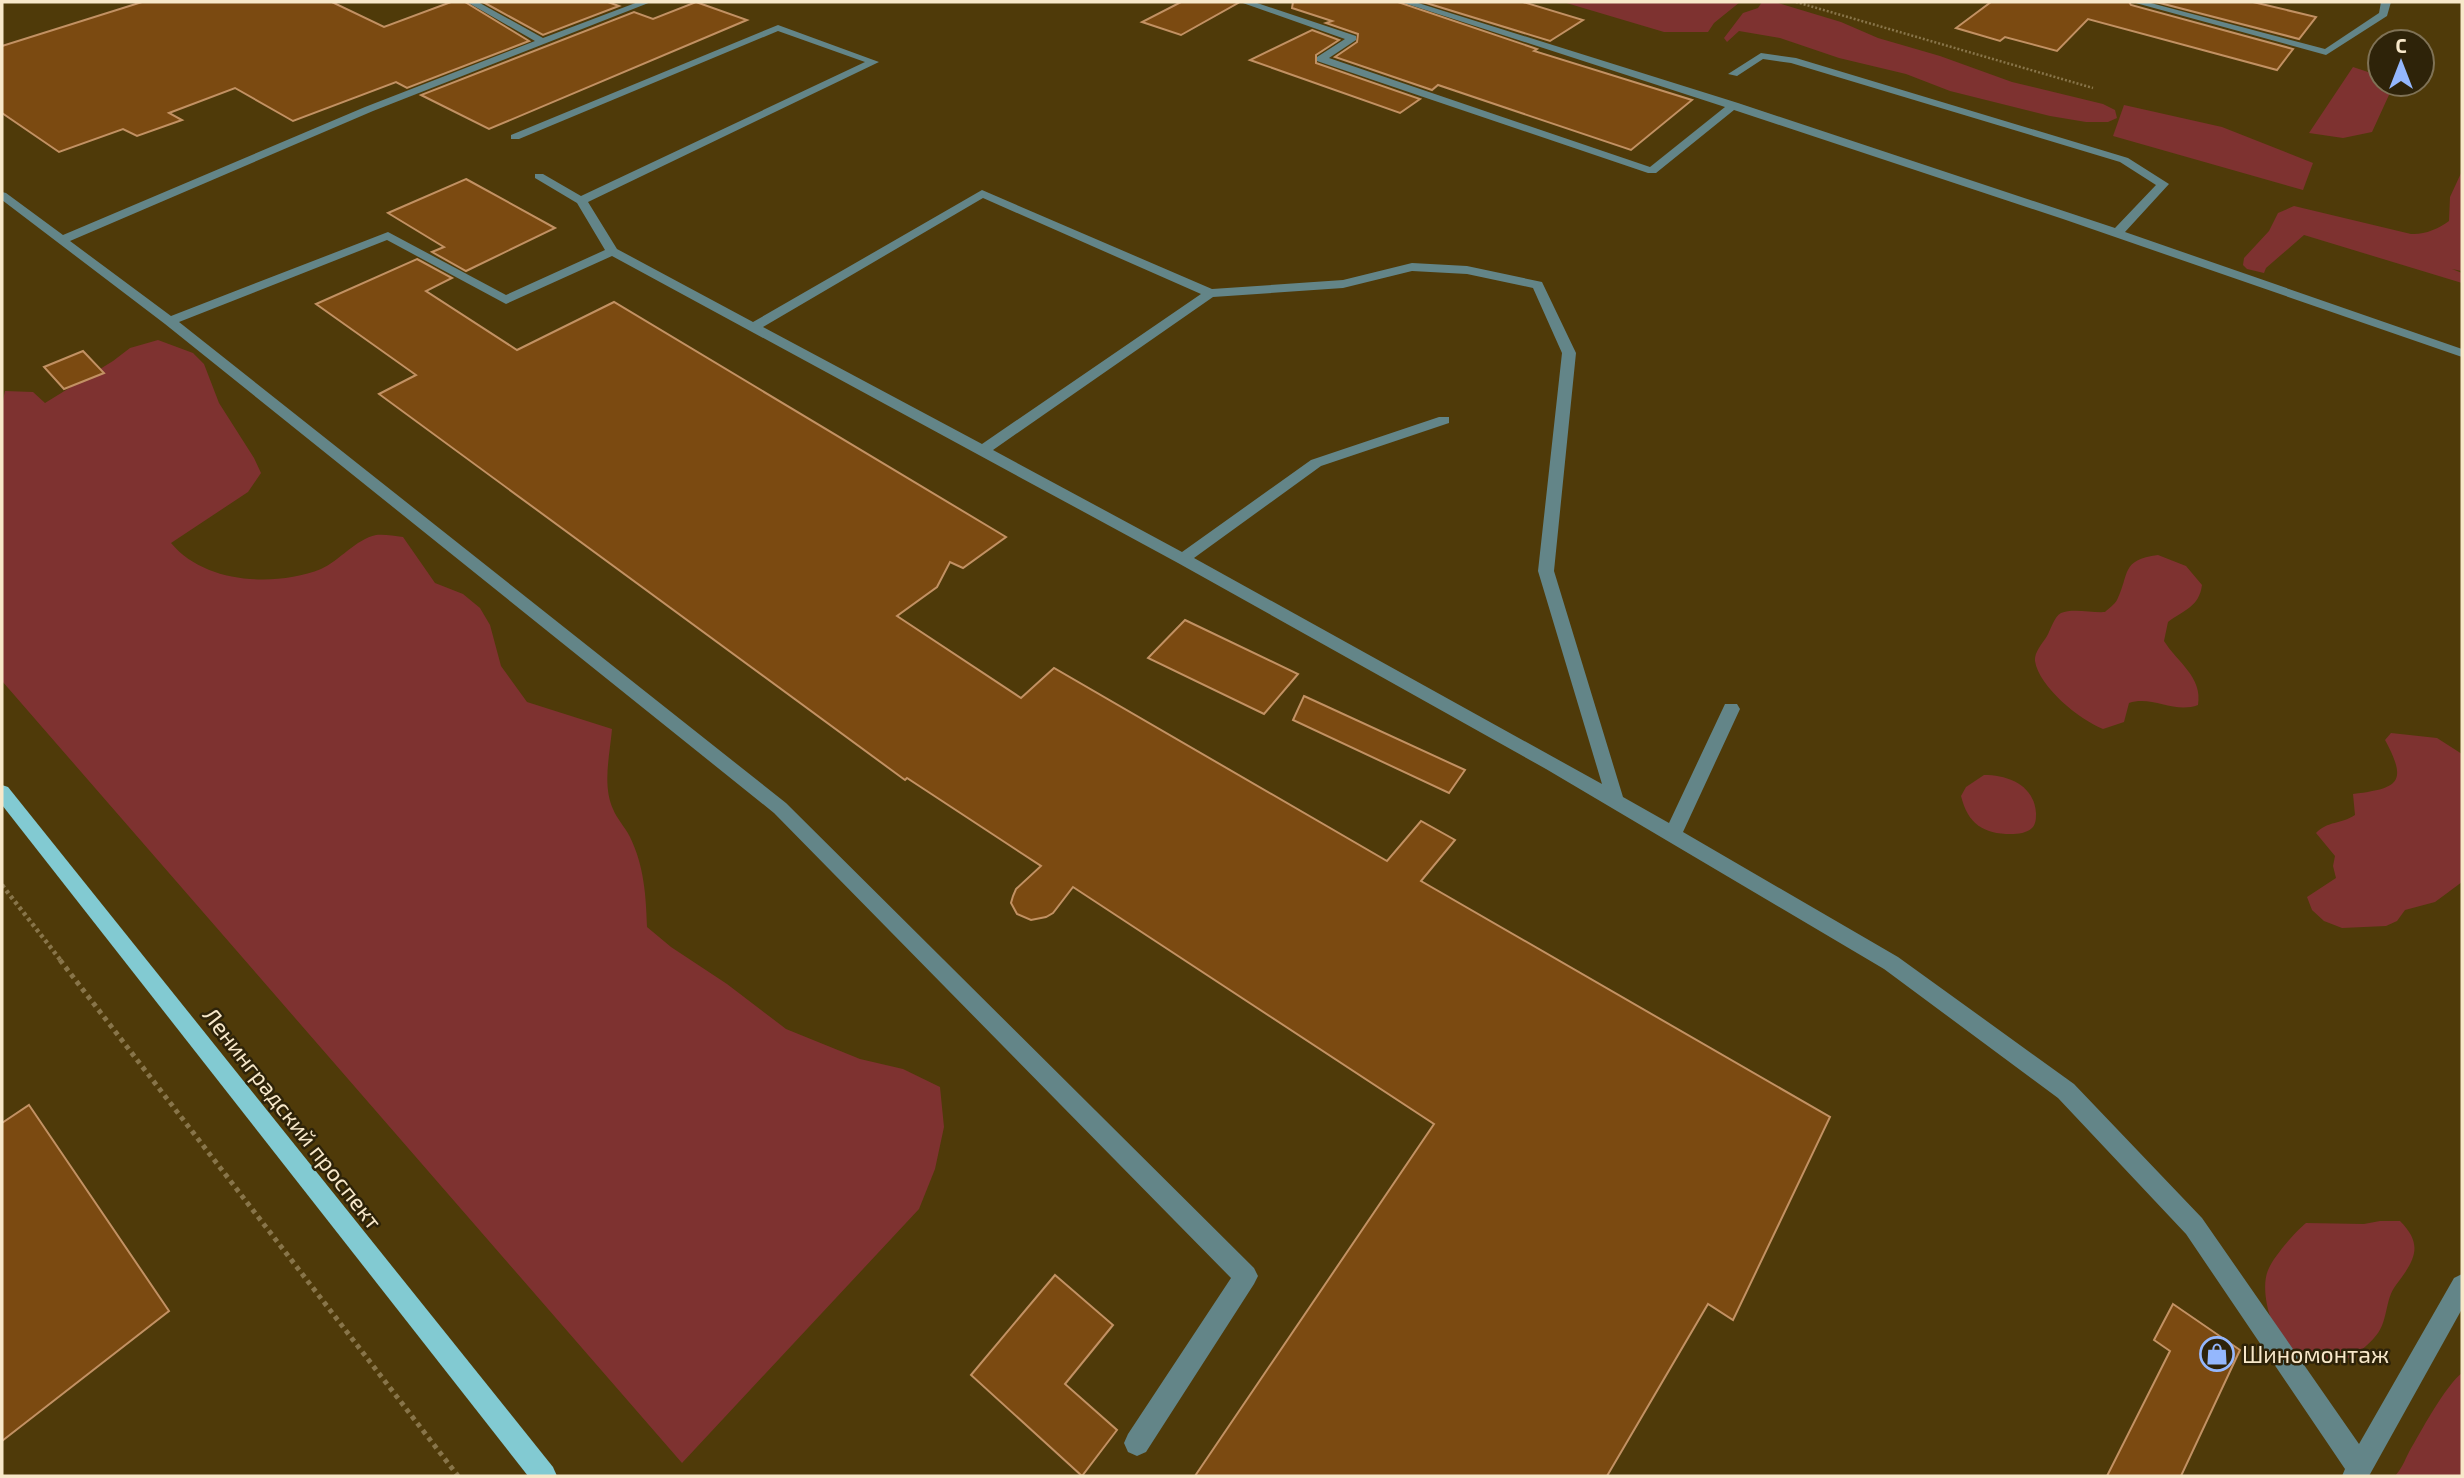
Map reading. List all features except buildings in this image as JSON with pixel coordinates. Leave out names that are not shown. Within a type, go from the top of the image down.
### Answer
[{"type":"main road","name":"Ленинградский проспект","points":[[2,792],[544,1476]]},
{"type":"street","points":[[472,2],[542,42]]},
{"type":"street","points":[[64,239],[369,109],[646,2]]},
{"type":"street","points":[[1245,2],[1353,38],[1321,59],[1652,171],[1734,105]]},
{"type":"street","points":[[1406,2],[1734,105],[2118,232],[2462,353]]},
{"type":"street","points":[[2137,2],[2326,52],[2385,14],[2386,2]]},
{"type":"street","points":[[515,137],[778,28],[874,62],[581,201]]},
{"type":"street","points":[[1733,74],[1761,56],[1792,60],[2124,160],[2163,184],[2118,232]]},
{"type":"street","points":[[539,176],[581,201],[612,251],[1183,559],[1615,799],[1891,963],[2066,1091],[2194,1226],[2358,1472],[2462,1286]]},
{"type":"street","points":[[753,327],[982,193],[1210,293],[1343,284],[1412,267],[1467,270],[1538,285],[1569,353],[1546,571],[1615,799]]},
{"type":"street","points":[[2,195],[170,321],[780,808],[1246,1276],[1137,1443]]},
{"type":"street","points":[[170,321],[388,236],[506,300],[612,251]]},
{"type":"street","points":[[982,451],[1210,293]]},
{"type":"street","points":[[1183,559],[1316,463],[1444,420]]},
{"type":"street","points":[[1673,834],[1731,709]]},
{"type":"path","points":[[1796,2],[2093,88]]},
{"type":"path","points":[[2,885],[458,1476]]},
{"type":"shaded area","points":[[1563,2],[1740,2],[1714,23],[1708,32],[1664,32]]},
{"type":"shaded area","points":[[1762,2],[1775,2],[1841,22],[1878,38],[1940,56],[2012,82],[2103,104],[2115,110],[2117,118],[2108,122],[2086,122],[2050,116],[1950,91],[1906,74],[1839,58],[1780,38],[1739,31],[1727,42],[1724,38],[1743,13],[1758,8]]},
{"type":"shaded area","points":[[2353,67],[2366,71],[2366,98],[2388,98],[2372,132],[2343,138],[2309,133]]},
{"type":"shaded area","points":[[2124,105],[2222,127],[2313,163],[2303,190],[2113,136]]},
{"type":"shaded area","points":[[2462,171],[2462,271],[2452,269],[2462,273],[2462,283],[2304,235],[2266,268],[2264,273],[2247,269],[2243,265],[2244,258],[2269,231],[2278,213],[2294,206],[2411,234],[2436,229],[2449,221],[2450,197]]},
{"type":"shaded area","points":[[158,340],[193,353],[204,364],[219,403],[261,473],[248,492],[171,543],[185,557],[221,574],[242,578],[283,578],[321,569],[369,537],[403,537],[435,583],[463,594],[480,608],[490,625],[501,666],[527,702],[612,729],[608,790],[613,809],[630,837],[638,859],[645,892],[647,927],[786,1029],[860,1059],[903,1069],[940,1087],[944,1127],[935,1169],[919,1209],[682,1463],[2,681],[2,405],[5,391],[33,392],[45,403],[130,348]]},
{"type":"shaded area","points":[[2158,555],[2186,566],[2202,585],[2194,603],[2168,622],[2164,641],[2193,678],[2199,695],[2198,705],[2180,707],[2146,701],[2129,703],[2124,722],[2103,729],[2083,718],[2052,692],[2038,671],[2036,654],[2061,613],[2105,612],[2117,600],[2132,565],[2137,560]]},
{"type":"shaded area","points":[[2391,733],[2437,738],[2462,754],[2462,882],[2435,902],[2405,910],[2397,921],[2386,926],[2342,928],[2324,921],[2312,910],[2307,897],[2336,878],[2333,866],[2335,856],[2316,833],[2325,826],[2355,815],[2353,794],[2380,789],[2395,781],[2396,766],[2385,740]]},
{"type":"shaded area","points":[[1984,775],[2002,777],[2025,789],[2034,803],[2036,813],[2032,828],[2019,833],[2001,834],[1985,829],[1973,820],[1961,796],[1966,787]]},
{"type":"shaded area","points":[[2400,1221],[2412,1238],[2414,1253],[2408,1268],[2392,1291],[2379,1332],[2349,1358],[2328,1360],[2292,1350],[2278,1335],[2266,1300],[2266,1277],[2276,1257],[2306,1223],[2364,1224]]},
{"type":"shaded area","points":[[2462,1373],[2462,1476],[2395,1476],[2441,1399]]},
{"type":"place","name":"Шиномонтаж","points":[[2217,1354]]}]
